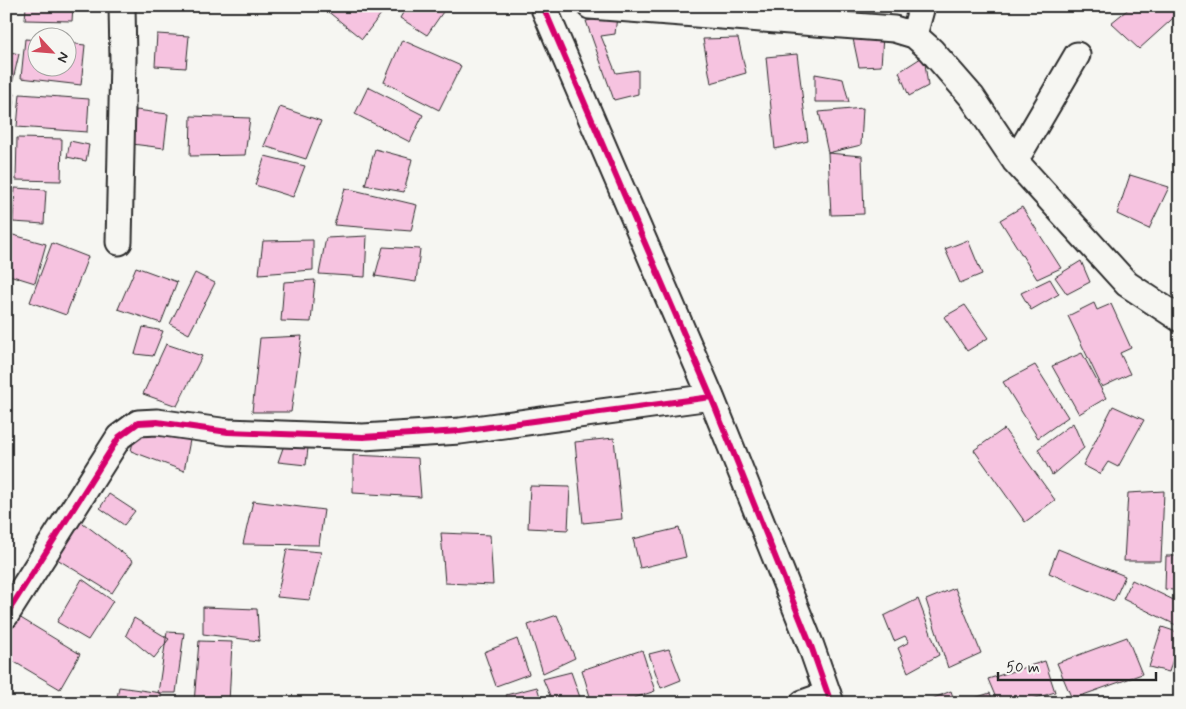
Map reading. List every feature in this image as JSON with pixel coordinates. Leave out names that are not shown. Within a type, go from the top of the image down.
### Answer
[{"type":"street","points":[[119,242],[122,6]]},
{"type":"street","points":[[543,6],[712,397],[812,646],[829,698],[803,703]]},
{"type":"street","points":[[590,6],[894,29],[914,35],[931,50],[972,97],[1015,161],[1127,284],[1180,319]]},
{"type":"street","points":[[914,35],[922,6]]},
{"type":"street","points":[[1015,161],[1077,55]]},
{"type":"street","points":[[6,615],[119,437],[138,423],[157,422],[228,432],[363,437],[460,431],[712,397]]},
{"type":"building","points":[[26,6],[73,6],[72,21],[25,20]]},
{"type":"building","points":[[321,6],[379,6],[384,10],[362,39]]},
{"type":"building","points":[[407,6],[447,6],[427,35],[400,18]]},
{"type":"building","points":[[1132,6],[1180,6],[1180,12],[1139,49],[1111,23]]},
{"type":"building","points":[[617,16],[615,34],[601,36],[616,73],[638,70],[638,94],[614,100],[586,21]]},
{"type":"building","points":[[157,34],[189,36],[186,68],[155,66]]},
{"type":"building","points":[[852,34],[883,36],[881,66],[859,67]]},
{"type":"building","points":[[738,38],[746,73],[711,83],[703,39]]},
{"type":"building","points":[[25,39],[28,39],[28,78],[78,78],[78,44],[85,45],[81,85],[21,78]]},
{"type":"building","points":[[402,40],[461,66],[439,110],[384,82]]},
{"type":"building","points":[[6,51],[19,54],[12,84],[6,82]]},
{"type":"building","points":[[797,54],[808,141],[775,149],[766,57]]},
{"type":"building","points":[[924,56],[928,86],[909,96],[899,72]]},
{"type":"building","points":[[815,74],[843,79],[849,102],[815,102]]},
{"type":"building","points":[[368,87],[423,115],[410,142],[355,114]]},
{"type":"building","points":[[6,92],[15,94],[11,116],[6,115]]},
{"type":"building","points":[[20,94],[89,99],[87,132],[17,127]]},
{"type":"building","points":[[280,107],[321,121],[306,159],[264,146]]},
{"type":"building","points":[[863,108],[861,145],[828,153],[819,112]]},
{"type":"building","points":[[136,110],[168,114],[164,148],[132,144]]},
{"type":"building","points":[[191,116],[250,118],[245,155],[190,156]]},
{"type":"building","points":[[6,122],[12,123],[7,147],[6,147]]},
{"type":"building","points":[[17,138],[62,139],[61,181],[16,180]]},
{"type":"building","points":[[70,141],[89,145],[86,161],[67,157]]},
{"type":"building","points":[[375,149],[412,159],[404,192],[365,185]]},
{"type":"building","points":[[828,153],[862,156],[864,214],[831,215]]},
{"type":"building","points":[[6,154],[11,155],[7,175],[6,175]]},
{"type":"building","points":[[265,156],[305,166],[293,197],[255,185]]},
{"type":"building","points":[[1130,175],[1169,187],[1149,229],[1117,214]]},
{"type":"building","points":[[15,188],[46,190],[44,224],[13,222]]},
{"type":"building","points":[[345,188],[417,205],[411,231],[334,225]]},
{"type":"building","points":[[1022,207],[1061,268],[1037,279],[1000,220]]},
{"type":"building","points":[[6,233],[46,244],[35,283],[6,274]]},
{"type":"building","points":[[367,236],[365,277],[319,274],[326,238]]},
{"type":"building","points":[[313,240],[313,270],[259,274],[263,241]]},
{"type":"building","points":[[968,240],[982,274],[960,283],[945,249]]},
{"type":"building","points":[[52,243],[88,257],[66,315],[30,302]]},
{"type":"building","points":[[383,247],[420,249],[416,282],[375,276]]},
{"type":"building","points":[[1081,261],[1090,282],[1067,294],[1055,277]]},
{"type":"building","points":[[136,267],[177,282],[161,323],[118,309]]},
{"type":"building","points":[[195,273],[215,283],[189,334],[170,324]]},
{"type":"building","points":[[1050,279],[1059,294],[1031,310],[1021,293]]},
{"type":"building","points":[[315,280],[311,322],[281,321],[284,282]]},
{"type":"building","points":[[1094,303],[1097,310],[1111,304],[1131,348],[1120,353],[1130,374],[1102,387],[1068,316]]},
{"type":"building","points":[[965,305],[988,338],[967,351],[944,317]]},
{"type":"building","points":[[143,327],[163,331],[153,356],[135,354]]},
{"type":"building","points":[[302,336],[291,412],[252,412],[260,338]]},
{"type":"building","points":[[166,344],[202,356],[177,406],[143,394]]},
{"type":"building","points":[[1082,353],[1106,398],[1079,414],[1052,366]]},
{"type":"building","points":[[1035,365],[1068,417],[1038,438],[1003,382]]},
{"type":"building","points":[[1113,406],[1144,420],[1118,467],[1108,462],[1100,474],[1083,465]]},
{"type":"building","points":[[1073,423],[1084,448],[1052,475],[1038,449]]},
{"type":"building","points":[[1004,429],[1055,500],[1025,522],[974,450]]},
{"type":"building","points":[[135,432],[190,440],[184,471],[131,451]]},
{"type":"building","points":[[614,438],[622,519],[583,523],[575,442]]},
{"type":"building","points":[[284,445],[308,448],[306,465],[278,462]]},
{"type":"building","points":[[353,455],[418,458],[421,497],[353,493]]},
{"type":"building","points":[[530,486],[570,487],[568,530],[528,528]]},
{"type":"building","points":[[1164,491],[1161,561],[1124,561],[1128,493]]},
{"type":"building","points":[[109,494],[135,511],[124,525],[100,508]]},
{"type":"building","points":[[253,501],[324,510],[319,545],[243,544]]},
{"type":"building","points":[[75,517],[133,561],[112,593],[57,559]]},
{"type":"building","points":[[679,528],[686,557],[640,568],[633,539]]},
{"type":"building","points":[[441,533],[490,535],[493,585],[445,583]]},
{"type":"building","points":[[287,549],[321,552],[310,600],[277,597]]},
{"type":"building","points":[[1058,549],[1125,576],[1114,601],[1049,573]]},
{"type":"building","points":[[1166,556],[1180,556],[1180,591],[1165,589]]},
{"type":"building","points":[[82,579],[113,601],[88,640],[57,622]]},
{"type":"building","points":[[1132,580],[1180,603],[1180,627],[1123,599]]},
{"type":"building","points":[[955,588],[981,653],[948,668],[926,600]]},
{"type":"building","points":[[918,599],[939,655],[908,672],[898,648],[909,642],[905,636],[894,641],[884,616]]},
{"type":"building","points":[[203,607],[257,609],[259,641],[203,634]]},
{"type":"building","points":[[557,615],[575,658],[543,673],[528,625]]},
{"type":"building","points":[[19,617],[80,654],[60,689],[6,657],[6,638]]},
{"type":"building","points":[[134,618],[169,639],[154,658],[126,635]]},
{"type":"building","points":[[1162,627],[1180,633],[1169,672],[1149,667]]},
{"type":"building","points":[[167,632],[184,633],[176,693],[158,693]]},
{"type":"building","points":[[1127,637],[1142,674],[1072,699],[1057,663]]},
{"type":"building","points":[[517,639],[529,674],[496,686],[484,652]]},
{"type":"building","points":[[199,641],[232,642],[229,703],[194,703]]},
{"type":"building","points":[[669,649],[681,680],[661,688],[649,654]]},
{"type":"building","points":[[642,650],[655,691],[620,703],[592,703],[582,670]]},
{"type":"building","points":[[1045,661],[1055,692],[1021,703],[998,703],[988,679]]},
{"type":"building","points":[[571,672],[582,703],[553,703],[543,679]]},
{"type":"building","points":[[119,687],[161,693],[161,703],[116,703]]},
{"type":"building","points":[[537,687],[542,703],[509,703],[506,695]]},
{"type":"building","points":[[951,691],[955,703],[922,703]]},
{"type":"building","points":[[990,693],[994,703],[966,703],[965,701]]},
{"type":"cycle path","points":[[543,6],[711,397],[811,646],[831,703]]},
{"type":"cycle path","points":[[6,615],[119,437],[138,423],[157,422],[228,432],[363,437],[460,431],[711,397]]}]
